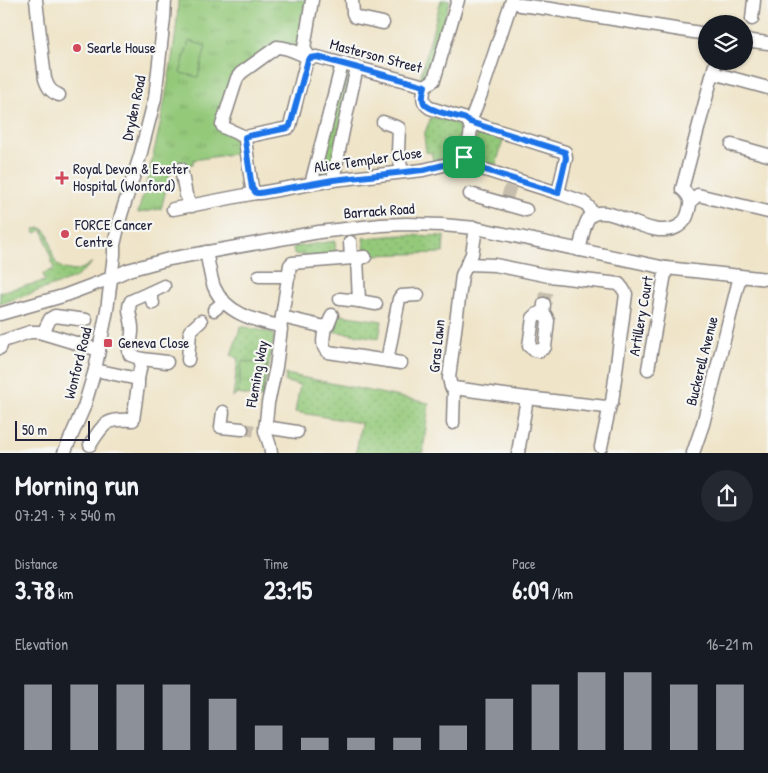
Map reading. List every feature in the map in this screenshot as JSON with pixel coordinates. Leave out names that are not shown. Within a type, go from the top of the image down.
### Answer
[{"type":"street","points":[[36,0],[45,80],[48,88],[53,93],[59,95]]},
{"type":"street","name":"Dryden Road","points":[[111,278],[114,245],[121,216],[140,156],[155,98],[164,18],[164,0]]},
{"type":"street","points":[[310,58],[304,48],[312,0]]},
{"type":"street","points":[[352,0],[354,17],[383,23]]},
{"type":"street","name":"Masterson Street","points":[[245,137],[290,126],[306,63],[310,58],[317,57],[425,86],[434,80],[458,0]]},
{"type":"street","points":[[752,15],[754,0]]},
{"type":"street","points":[[526,210],[509,192],[471,165],[464,157],[471,128],[470,122],[516,2],[698,33]]},
{"type":"street","points":[[753,41],[768,43]]},
{"type":"street","points":[[256,193],[252,188],[245,137],[222,125],[237,78],[241,73],[277,47],[292,50],[310,58]]},
{"type":"street","points":[[312,184],[342,64]]},
{"type":"street","points":[[333,180],[357,67]]},
{"type":"street","points":[[691,202],[682,189],[714,70]]},
{"type":"street","points":[[723,70],[768,88]]},
{"type":"street","points":[[425,86],[422,97],[424,103],[430,108],[565,152],[566,158],[558,193]]},
{"type":"street","points":[[383,122],[399,128],[398,151],[402,172]]},
{"type":"street","points":[[732,145],[768,155]]},
{"type":"street","name":"Alice Templer Close","points":[[173,209],[333,180],[423,170],[452,163],[464,157]]},
{"type":"street","points":[[181,169],[186,195],[192,206]]},
{"type":"street","points":[[470,194],[509,192],[558,193],[583,202],[593,214]]},
{"type":"street","points":[[579,250],[586,222],[593,214],[606,213],[654,230],[664,231],[679,226],[687,219],[691,202],[698,195],[768,212]]},
{"type":"street","name":"Barrack Road","points":[[0,314],[63,296],[128,270],[169,259],[319,232],[381,225],[423,224],[476,228],[666,268],[768,280]]},
{"type":"street","name":"Gras Lawn","points":[[476,228],[472,254],[462,275],[449,378],[451,387],[606,407],[610,405]]},
{"type":"street","points":[[350,242],[358,258],[360,301]]},
{"type":"street","name":"Fleming Way","points":[[206,252],[217,294],[231,309],[266,323],[281,322],[281,336],[276,366],[262,430],[270,446],[271,453]]},
{"type":"street","points":[[325,327],[281,322],[290,266],[292,262],[296,261],[358,258]]},
{"type":"street","points":[[467,264],[495,265],[548,282],[618,284],[623,289],[626,294],[612,402],[601,447]]},
{"type":"street","name":"Artillery Court","points":[[648,369],[666,268]]},
{"type":"street","points":[[259,276],[289,276]]},
{"type":"street","name":"Buckerell Avenue","points":[[693,453],[703,424],[740,276]]},
{"type":"street","name":"Wonford Road","points":[[64,453],[84,407],[95,370],[107,310],[111,278]]},
{"type":"street","points":[[164,286],[151,298],[131,301],[129,303],[128,308],[132,326],[129,352],[130,355],[142,359],[167,362]]},
{"type":"street","points":[[387,361],[398,299],[401,296],[418,295]]},
{"type":"street","points":[[340,299],[376,304]]},
{"type":"street","points":[[214,310],[223,300]]},
{"type":"street","points":[[332,315],[328,325],[325,327],[323,346],[325,350],[401,363]]},
{"type":"street","points":[[43,333],[46,324],[55,316],[86,320]]},
{"type":"street","points":[[188,360],[190,331],[201,321]]},
{"type":"street","points":[[1,343],[30,332],[43,333],[99,350]]},
{"type":"street","points":[[90,445],[104,418],[133,420],[142,359]]},
{"type":"street","points":[[95,370],[138,379]]},
{"type":"street","points":[[453,423],[454,388]]},
{"type":"street","points":[[518,453],[527,398]]},
{"type":"street","points":[[222,412],[221,427],[242,429]]},
{"type":"street","points":[[262,430],[297,432]]},
{"type":"green space","points":[[178,0],[309,0],[302,50],[279,45],[242,70],[219,128],[239,136],[240,153],[193,160],[193,164],[170,167],[161,209],[138,213],[164,103],[176,33]]},
{"type":"green space","points":[[441,0],[450,0],[426,81],[419,82]]},
{"type":"green space","points":[[189,41],[206,46],[198,77],[180,73]]},
{"type":"green space","points":[[343,67],[357,72],[329,173],[316,175]]},
{"type":"green space","points":[[431,117],[454,123],[462,131],[463,135],[458,148],[451,155],[443,159],[433,160],[431,152],[426,153],[424,135]]},
{"type":"green space","points":[[477,129],[504,137],[496,165],[486,164],[475,155]]},
{"type":"green space","points":[[41,228],[46,231],[53,257],[61,267],[75,270],[92,263],[75,278],[0,304],[0,292],[45,281],[43,274],[54,269],[43,230],[35,233],[34,229]]},
{"type":"green space","points":[[402,235],[444,236],[443,253],[371,255],[365,252],[363,238]]},
{"type":"green space","points":[[335,241],[336,256],[307,258],[304,255],[294,254],[293,247]]},
{"type":"green space","points":[[334,314],[382,321],[379,338],[331,331]]},
{"type":"green space","points":[[241,326],[273,333],[274,338],[263,398],[261,398],[267,365],[242,361],[238,394],[233,397],[238,359],[231,355]]},
{"type":"green space","points":[[242,361],[267,365],[261,398],[238,394]]},
{"type":"green space","points":[[286,374],[429,403],[423,453],[356,453],[361,423],[295,412],[300,385],[285,382]]},
{"type":"tunnel","points":[[507,198],[511,185]]},
{"type":"tunnel","points":[[544,304],[547,288]]},
{"type":"tunnel","points":[[242,429],[257,431]]},
{"type":"place","name":"Searle House","points":[[77,48]]},
{"type":"place","name":"Royal Devon & Exeter Hospital (Wonford)","points":[[62,178]]},
{"type":"place","name":"FORCE Cancer Centre","points":[[65,234]]},
{"type":"place","name":"Geneva Close","points":[[108,343]]},
{"type":"route","points":[[317,57],[425,86],[422,97],[424,103],[430,108],[565,152],[566,154],[558,193],[471,165],[464,157],[452,163],[423,170],[333,180],[256,193],[252,188],[245,137],[286,130],[290,126],[308,60],[317,57]]}]
